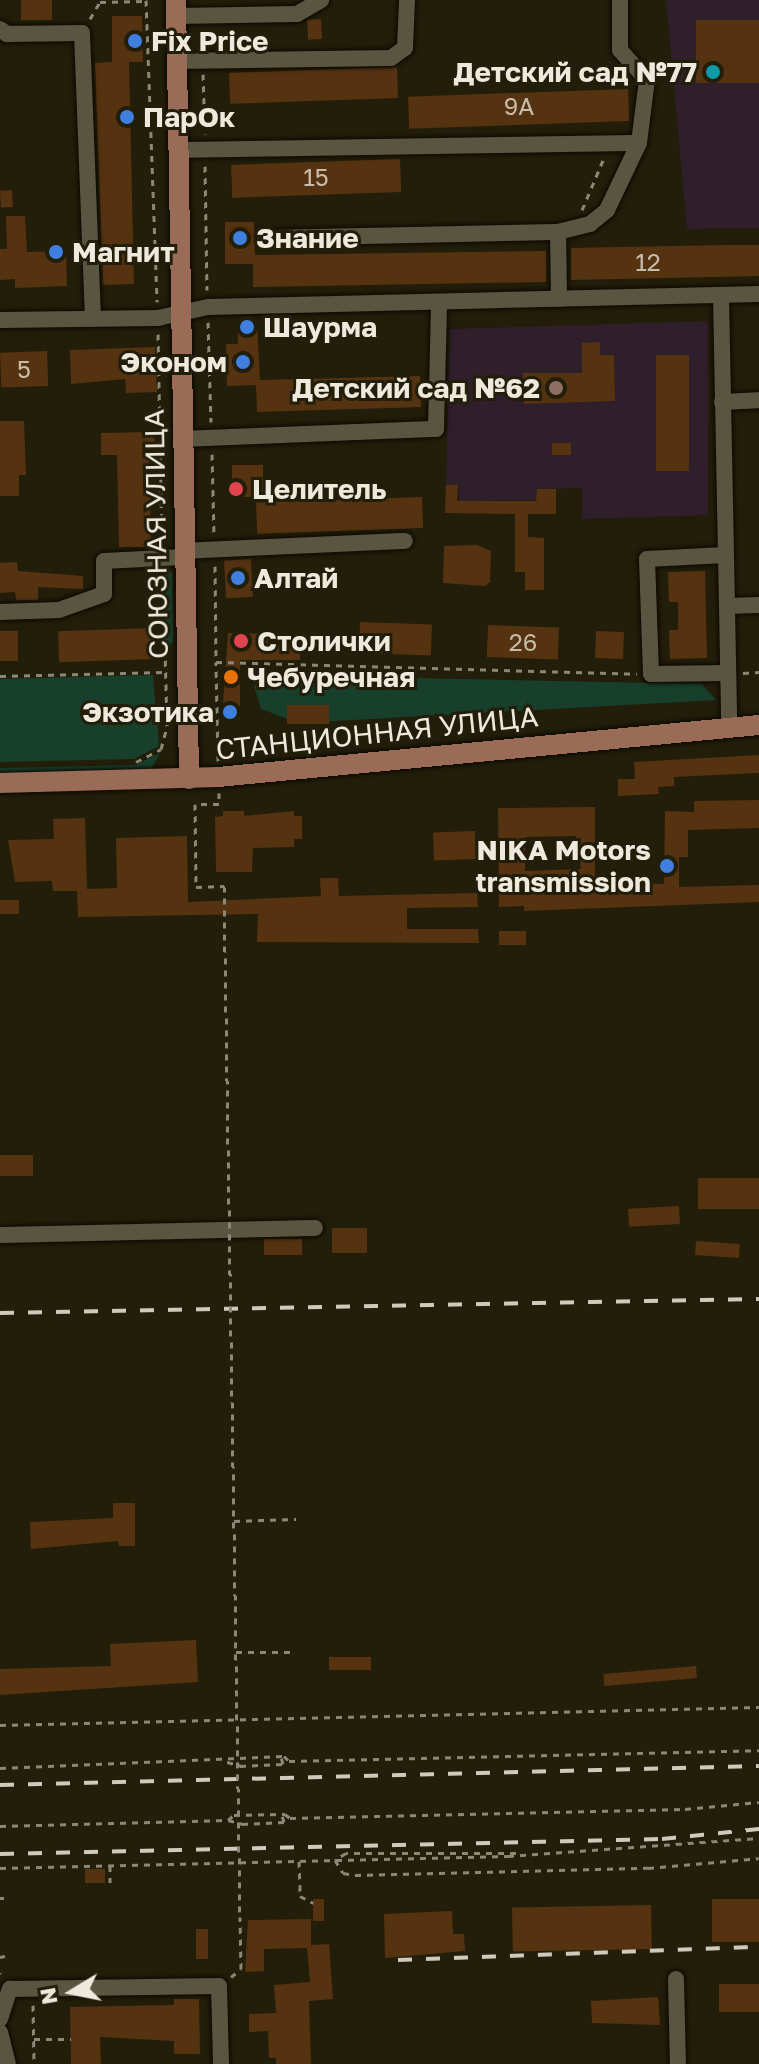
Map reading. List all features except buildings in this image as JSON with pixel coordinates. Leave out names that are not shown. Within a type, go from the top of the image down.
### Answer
[{"type":"main road","name":"СОЮЗНАЯ УЛИЦА","points":[[176,8],[189,779]]},
{"type":"main road","name":"СТАНЦИОННАЯ УЛИЦА","points":[[0,783],[218,777],[759,725]]},
{"type":"street","points":[[176,8],[202,16],[297,14],[321,0]]},
{"type":"street","points":[[177,61],[391,58],[405,48],[407,0]]},
{"type":"street","points":[[265,238],[566,230],[607,210],[639,143],[647,80],[620,50],[620,0]]},
{"type":"street","points":[[2,36],[82,33],[93,319]]},
{"type":"street","points":[[178,150],[639,143]]},
{"type":"street","points":[[559,299],[566,230]]},
{"type":"street","points":[[0,320],[158,318],[208,307],[759,294]]},
{"type":"street","points":[[721,295],[729,727]]},
{"type":"street","points":[[183,439],[436,429],[439,302]]},
{"type":"street","points":[[722,402],[759,400]]},
{"type":"street","points":[[0,612],[59,610],[104,594],[104,561],[162,558],[215,549],[405,541]]},
{"type":"street","points":[[725,555],[647,559],[651,674],[728,673]]},
{"type":"street","points":[[727,606],[759,605]]},
{"type":"street","points":[[0,1235],[315,1228]]},
{"type":"street","points":[[676,1979],[678,2064]]},
{"type":"street","points":[[0,2019],[10,1989],[219,1986],[221,2064]]},
{"type":"street","points":[[0,2032],[8,2064]]},
{"type":"path","points":[[82,33],[100,2],[146,1],[158,318],[164,742],[135,762]]},
{"type":"path","points":[[202,16],[219,804],[195,804],[196,887],[224,886],[241,1969]]},
{"type":"path","points":[[566,230],[610,143]]},
{"type":"path","points":[[216,662],[651,674]]},
{"type":"path","points":[[0,676],[165,672]]},
{"type":"path","points":[[234,1521],[296,1519]]},
{"type":"path","points":[[236,1652],[296,1652]]},
{"type":"path","points":[[0,1725],[759,1707]]},
{"type":"path","points":[[0,1768],[227,1762],[240,1766],[284,1765],[289,1761],[759,1750]]},
{"type":"path","points":[[227,1762],[233,1757],[284,1756],[289,1761]]},
{"type":"path","points":[[237,1758],[283,1757],[283,1764],[240,1766]]},
{"type":"path","points":[[0,1826],[228,1820],[247,1815],[290,1818],[685,1809],[759,1802]]},
{"type":"path","points":[[228,1820],[242,1824],[284,1822],[284,1815],[238,1816]]},
{"type":"path","points":[[242,1824],[290,1818]]},
{"type":"path","points":[[0,1868],[669,1848],[759,1838]]},
{"type":"path","points":[[335,1860],[343,1873],[355,1875],[648,1868],[759,1858]]},
{"type":"path","points":[[299,1861],[300,1896],[313,1903]]},
{"type":"path","points":[[110,1865],[110,1888]]},
{"type":"path","points":[[33,1989],[34,2064]]},
{"type":"path","points":[[33,2039],[71,2039]]},
{"type":"shaded area","points":[[666,0],[759,0],[759,228],[687,229]]},
{"type":"shaded area","points":[[708,321],[708,515],[582,519],[582,488],[537,489],[536,500],[459,501],[459,485],[446,485],[450,329]]},
{"type":"green space","points":[[164,565],[172,573],[173,640],[167,653]]},
{"type":"green space","points":[[153,675],[159,746],[134,759],[0,762],[0,679]]},
{"type":"green space","points":[[266,675],[702,684],[716,700],[299,723],[261,709],[254,686]]},
{"type":"green space","points":[[160,753],[150,771],[0,779],[0,768],[135,765]]},
{"type":"railway","points":[[0,1313],[759,1299]]},
{"type":"railway","points":[[0,1785],[759,1766]]},
{"type":"railway","points":[[0,1854],[662,1839],[759,1829]]},
{"type":"railway","points":[[398,1960],[759,1947]]},
{"type":"place","name":"Fix Price","points":[[135,41]]},
{"type":"place","name":"Детский сад №77","points":[[713,72]]},
{"type":"place","name":"ПарОк","points":[[127,117]]},
{"type":"place","name":"Знание","points":[[240,238]]},
{"type":"place","name":"Магнит","points":[[56,252]]},
{"type":"place","name":"Шаурма","points":[[247,327]]},
{"type":"place","name":"Эконом","points":[[243,362]]},
{"type":"place","name":"Детский сад №62","points":[[556,388]]},
{"type":"place","name":"Целитель","points":[[236,489]]},
{"type":"place","name":"Алтай","points":[[238,578]]},
{"type":"place","name":"Столички","points":[[241,641]]},
{"type":"place","name":"Чебуречная","points":[[231,677]]},
{"type":"place","name":"Экзотика","points":[[230,712]]},
{"type":"place","name":"NIKA Motors transmission","points":[[667,866]]}]
